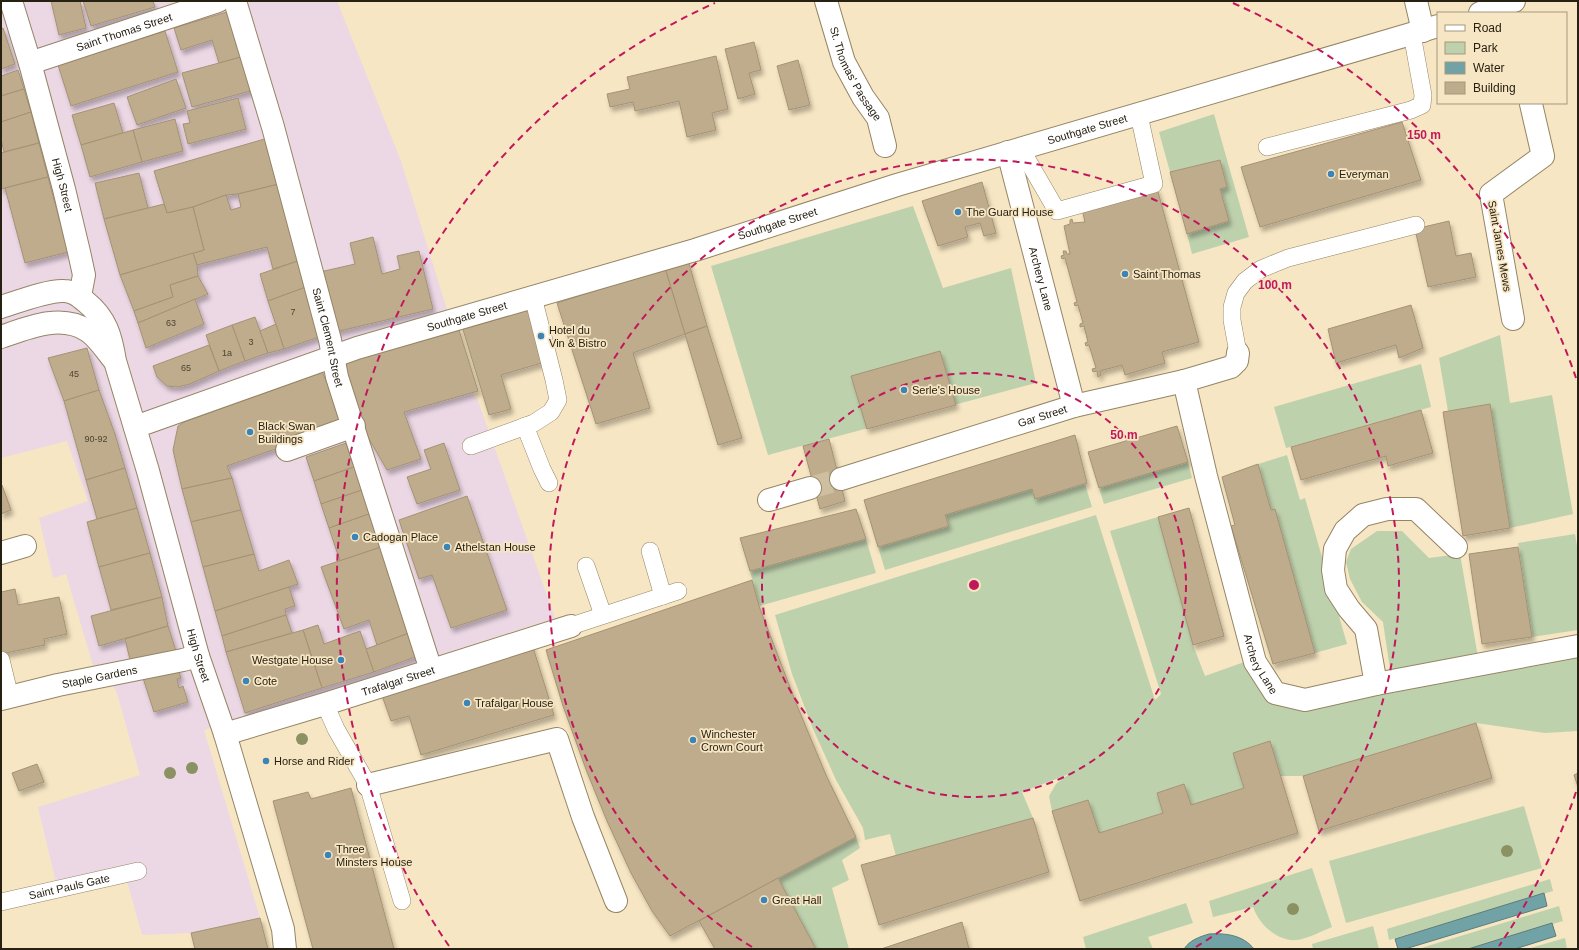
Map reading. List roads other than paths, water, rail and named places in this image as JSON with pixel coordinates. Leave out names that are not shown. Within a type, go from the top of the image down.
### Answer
[{"type":"street","name":"High Street","points":[[11,1],[30,63],[64,189],[84,275],[80,296],[99,314],[106,327],[112,345],[115,361],[135,427],[198,656],[225,734],[283,929],[286,948]]},
{"type":"street","name":"Saint Thomas Street","points":[[30,63],[218,1]]},
{"type":"street","name":"Saint Clement Street","points":[[236,1],[273,127],[334,357],[337,376],[431,670]]},
{"type":"street","name":"St. Thomas' Passage","points":[[826,1],[844,62],[863,97],[878,118],[885,146]]},
{"type":"street","points":[[1416,1],[1424,30]]},
{"type":"street","points":[[1484,12],[1512,5]]},
{"type":"street","name":"Southgate Street","points":[[135,427],[364,346],[695,250],[897,185],[1424,30]]},
{"type":"street","name":"Saint James Mews","points":[[1513,319],[1491,194],[1543,156],[1531,104]]},
{"type":"street","name":"Archery Lane","points":[[1014,150],[1074,406]]},
{"type":"street","points":[[1,308],[31,297],[62,290],[80,296]]},
{"type":"street","name":"High Street","points":[[1,337],[38,324],[49,323],[74,325],[87,331],[101,343],[115,361]]},
{"type":"street","name":"Gar Street","points":[[841,480],[1074,406],[1184,381],[1231,367],[1237,361],[1238,353]]},
{"type":"street","name":"Archery Lane","points":[[1184,381],[1206,476],[1255,662],[1275,693],[1305,700],[1376,684],[1578,646]]},
{"type":"street","points":[[287,450],[354,426]]},
{"type":"street","points":[[769,500],[810,488]]},
{"type":"street","points":[[1376,684],[1366,629],[1349,610],[1336,589],[1333,570],[1335,549],[1345,531],[1363,515],[1387,509],[1416,509],[1456,547]]},
{"type":"street","points":[[1,553],[25,546]]},
{"type":"street","name":"Trafalgar Street","points":[[225,734],[571,626]]},
{"type":"street","name":"Staple Gardens","points":[[6,698],[58,685],[198,656]]},
{"type":"street","points":[[368,785],[557,739],[583,817],[616,901]]},
{"type":"lane","points":[[1268,147],[1411,110],[1422,105],[1424,95],[1424,30]]},
{"type":"lane","points":[[1014,150],[1057,211],[1154,184],[1139,115]]},
{"type":"lane","points":[[1238,353],[1232,320],[1232,306],[1236,293],[1245,281],[1261,269],[1288,258],[1416,225]]},
{"type":"lane","points":[[471,446],[534,423],[551,412],[558,400],[533,297]]},
{"type":"lane","points":[[525,426],[549,483]]},
{"type":"lane","points":[[571,626],[670,593],[650,551]]},
{"type":"lane","points":[[586,566],[603,616]]},
{"type":"lane","points":[[1,660],[6,698]]},
{"type":"lane","points":[[325,704],[336,729],[368,785],[402,902]]},
{"type":"lane","name":"Saint Pauls Gate","points":[[1,902],[138,871]]},
{"type":"water","points":[[1544,893],[1547,906],[1405,949],[1398,949],[1395,939]]},
{"type":"water","points":[[1552,923],[1556,936],[1515,949],[1468,949]]},
{"type":"water","points":[[1209,934],[1234,936],[1250,944],[1254,949],[1184,949],[1192,941]]},
{"type":"tunnel","points":[[810,488],[841,479]]},
{"type":"place","name":"Everyman","points":[[1331,174]]},
{"type":"place","name":"The Guard House","points":[[958,212]]},
{"type":"place","name":"Saint Thomas","points":[[1125,274]]},
{"type":"place","name":"Hotel du Vin & Bistro","points":[[541,336]]},
{"type":"place","name":"Serle's House","points":[[904,390]]},
{"type":"place","name":"Black Swan Buildings","points":[[250,432]]},
{"type":"place","name":"Cadogan Place","points":[[355,537]]},
{"type":"place","name":"Athelstan House","points":[[447,547]]},
{"type":"place","name":"Westgate House","points":[[341,660]]},
{"type":"place","name":"Cote","points":[[246,681]]},
{"type":"place","name":"Trafalgar House","points":[[467,703]]},
{"type":"place","name":"Winchester Crown Court","points":[[693,740]]},
{"type":"place","name":"Horse and Rider","points":[[266,761]]},
{"type":"place","name":"Three Minsters House","points":[[328,855]]},
{"type":"place","name":"Great Hall","points":[[764,900]]}]
